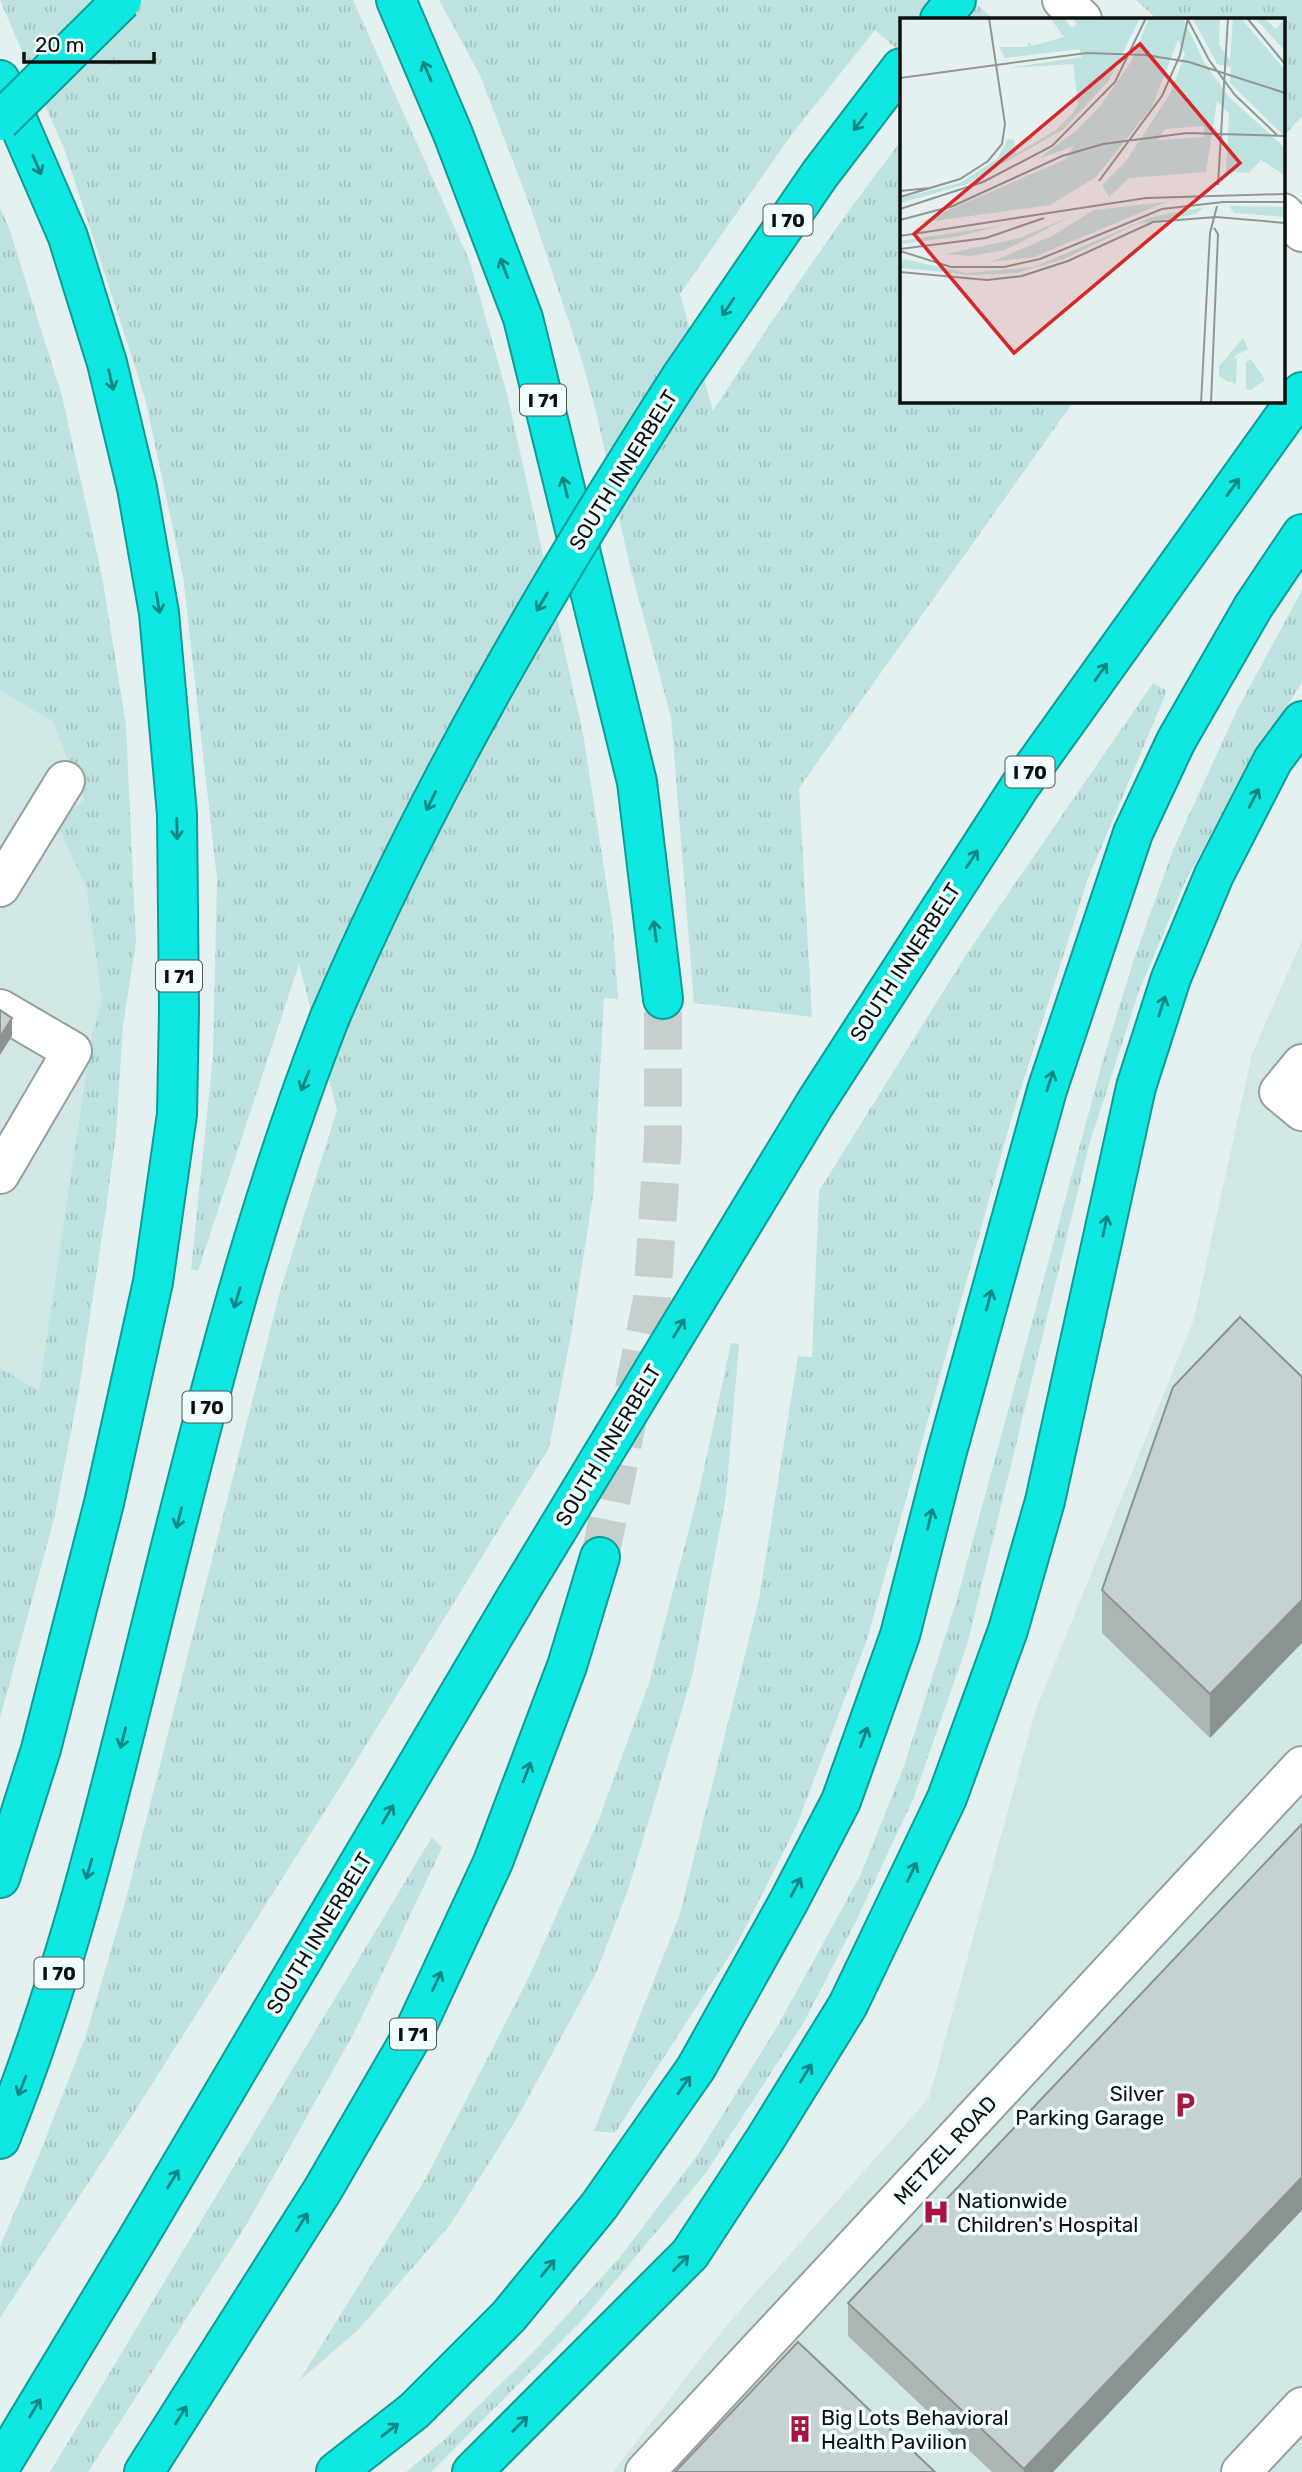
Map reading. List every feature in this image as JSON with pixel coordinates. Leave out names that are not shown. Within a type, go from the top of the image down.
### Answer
[{"type":"highway","points":[[0,121],[122,0]]},
{"type":"highway","name":"I 71","points":[[396,0],[453,135],[523,318],[637,782],[663,999]]},
{"type":"highway","points":[[941,18],[956,0]]},
{"type":"highway","name":"SOUTH INNERBELT","points":[[0,2139],[29,2069],[70,1935],[107,1803],[216,1370],[297,1102],[368,929],[444,775],[543,599],[681,377],[820,174],[900,69]]},
{"type":"highway","name":"I 71","points":[[0,80],[68,237],[107,363],[137,488],[159,613],[177,814],[179,1010],[177,1114],[153,1282],[104,1503],[71,1633],[41,1749],[0,1878]]},
{"type":"highway","name":"SOUTH INNERBELT","points":[[0,2467],[517,1596],[816,1102],[1020,786],[1302,392]]},
{"type":"highway","points":[[336,2472],[414,2411],[509,2316],[599,2206],[696,2068],[841,1801],[900,1635],[949,1442],[1046,1090],[1133,833],[1176,741],[1253,607],[1302,534]]},
{"type":"highway","points":[[472,2472],[690,2254],[849,2005],[947,1798],[1009,1630],[1045,1501],[1136,1087],[1171,978],[1220,863],[1273,760],[1302,721]]},
{"type":"highway","name":"I 71","points":[[144,2472],[321,2192],[412,2034],[493,1861],[567,1666],[600,1556]]},
{"type":"street","points":[[1062,0],[1081,18]]},
{"type":"street","points":[[1284,214],[1302,232]]},
{"type":"street","points":[[0,887],[65,781]]},
{"type":"street","points":[[0,1009],[72,1051],[0,1174]]},
{"type":"street","points":[[1302,1064],[1279,1092],[1302,1111]]},
{"type":"street","name":"METZEL ROAD","points":[[645,2472],[1302,1766]]},
{"type":"street","points":[[1241,2472],[1302,2407]]},
{"type":"shaded area","points":[[0,654],[53,722],[84,801],[116,1133],[105,1216],[0,1502]]},
{"type":"shaded area","points":[[1302,940],[1302,2472],[613,2472],[726,2326],[929,2098],[1035,1712],[1194,1319],[1252,1054]]},
{"type":"green space","points":[[0,0],[353,0],[470,262],[507,394],[583,733],[613,926],[618,999],[604,998],[593,1196],[571,1335],[549,1448],[349,1773],[130,2119],[0,2318],[0,2246],[85,2038],[126,1899],[279,1295],[337,1110],[299,964],[198,1271],[191,1270],[213,1055],[217,879],[183,576],[145,398],[65,151]]},
{"type":"green space","points":[[439,0],[972,0],[992,18],[900,18],[900,52],[875,30],[792,134],[680,294],[713,411],[804,274],[900,142],[900,402],[1073,402],[799,788],[812,1017],[694,1003],[671,717],[630,567],[583,364],[530,206],[480,75]]},
{"type":"green space","points":[[1136,0],[1302,0],[1302,116],[1284,136],[1284,18],[1156,18]]},
{"type":"green space","points":[[0,208],[9,228],[62,396],[102,576],[126,725],[136,942],[123,1026],[116,1133],[79,1390],[54,1519],[0,1718],[0,1368],[39,1391],[92,1033],[102,1000],[87,890],[57,823],[84,800],[53,722],[0,690]]},
{"type":"green space","points":[[1302,590],[1302,682],[1242,778],[1186,880],[1139,991],[1090,1142],[967,1645],[914,1797],[856,1921],[804,2022],[705,2174],[585,2317],[431,2472],[406,2472],[445,2439],[538,2347],[620,2257],[697,2156],[777,2027],[860,1876],[903,1769],[957,1599],[1103,1060],[1134,959],[1173,850],[1237,710]]},
{"type":"green space","points":[[1153,683],[1167,691],[1087,881],[1011,1120],[867,1640],[796,1827],[737,1944],[615,2133],[594,2131],[679,1917],[759,1599],[798,1356],[812,1357],[819,1191],[966,955]]},
{"type":"green space","points":[[731,1343],[739,1344],[726,1496],[693,1673],[628,1890],[596,1973],[516,2120],[450,2225],[357,2331],[299,2381],[426,2178],[528,1979],[599,1819],[649,1683],[700,1487]]},
{"type":"green space","points":[[432,1837],[442,1848],[355,2031],[245,2227],[88,2472],[50,2472]]},
{"type":"building","points":[[0,1010],[12,1018],[0,1037]]},
{"type":"building","points":[[1240,1317],[1302,1377],[1302,1600],[1210,1694],[1102,1590],[1173,1387]]},
{"type":"building","name":"Silver Parking Garage","points":[[1302,1824],[1302,2177],[1024,2469],[848,2303]]},
{"type":"building","points":[[798,2342],[935,2472],[675,2472]]},
{"type":"tunnel","points":[[600,1557],[652,1299],[663,1140],[663,999]]},
{"type":"place","name":"Silver Parking Garage","points":[[1185,2105]]},
{"type":"place","name":"Nationwide Children's Hospital","points":[[936,2212]]},
{"type":"place","name":"Big Lots Behavioral Health Pavilion","points":[[800,2429]]}]
